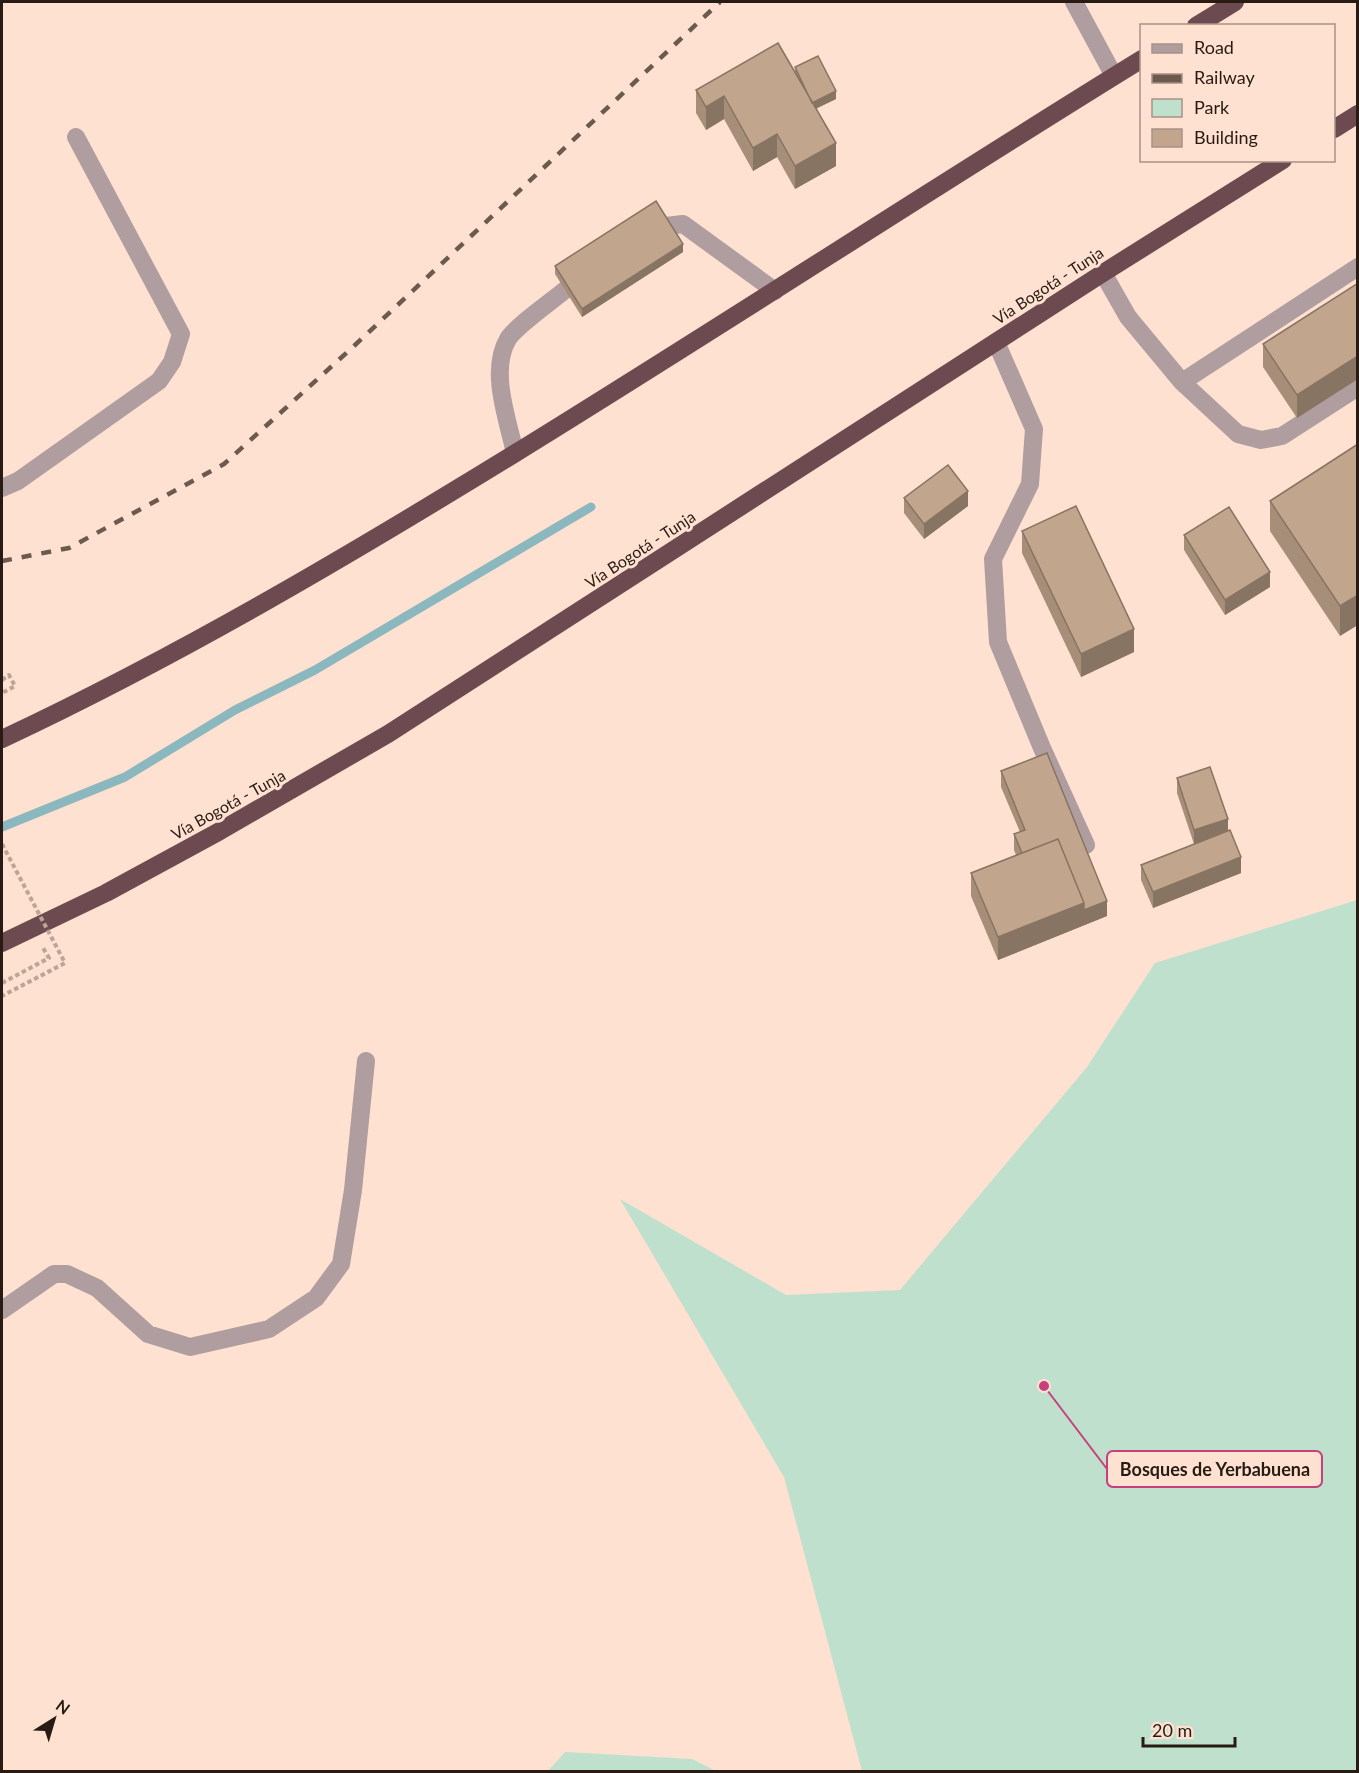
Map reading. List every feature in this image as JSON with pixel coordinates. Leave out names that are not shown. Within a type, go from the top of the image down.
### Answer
[{"type":"highway","points":[[1199,24],[1235,2]]},
{"type":"highway","points":[[2,739],[164,659],[368,544],[1140,60]]},
{"type":"highway","points":[[1335,128],[1358,114]]},
{"type":"highway","name":"Vía Bogotá - Tunja","points":[[2,943],[106,893],[220,831],[388,734],[1103,273],[1280,162]]},
{"type":"lane","points":[[1074,2],[1114,76]]},
{"type":"lane","points":[[2,488],[18,481],[159,381],[172,362],[181,334],[76,137]]},
{"type":"lane","points":[[666,226],[682,224],[775,291]]},
{"type":"lane","points":[[1182,382],[1358,267]]},
{"type":"lane","points":[[1103,273],[1128,317],[1182,382],[1238,434],[1261,440],[1282,436],[1358,387]]},
{"type":"lane","points":[[515,453],[500,379],[501,355],[509,337],[565,290]]},
{"type":"lane","points":[[996,342],[1034,429],[1030,484],[993,559],[998,642],[1086,845]]},
{"type":"lane","points":[[2,1310],[54,1274],[67,1274],[97,1288],[148,1334],[190,1347],[269,1329],[316,1298],[341,1264],[353,1190],[366,1061]]},
{"type":"path","points":[[2,680],[9,675],[15,686],[2,693]]},
{"type":"path","points":[[2,844],[65,963],[2,996]]},
{"type":"path","points":[[2,983],[49,958]]},
{"type":"green space","points":[[1357,900],[1357,1771],[862,1771],[784,1477],[620,1199],[786,1295],[900,1290],[1087,1067],[1155,963]]},
{"type":"green space","points":[[565,1752],[692,1759],[716,1771],[548,1771]]},
{"type":"building","points":[[778,43],[836,143],[795,166],[777,134],[753,148],[724,96],[706,107],[696,90]]},
{"type":"building","points":[[818,56],[836,91],[812,103],[795,67]]},
{"type":"building","points":[[656,201],[683,244],[582,309],[555,266]]},
{"type":"building","points":[[1358,283],[1358,356],[1297,395],[1263,344]]},
{"type":"building","points":[[1358,444],[1358,595],[1340,606],[1270,501]]},
{"type":"building","points":[[948,465],[968,491],[924,524],[904,498]]},
{"type":"building","points":[[1076,506],[1134,629],[1081,654],[1022,531]]},
{"type":"building","points":[[1229,507],[1270,572],[1225,600],[1184,535]]},
{"type":"building","points":[[1047,753],[1107,901],[1084,910],[1084,903],[1058,839],[1022,853],[1014,834],[1025,830],[1001,771]]},
{"type":"building","points":[[1210,767],[1228,819],[1194,830],[1177,778]]},
{"type":"building","points":[[1230,830],[1241,857],[1153,892],[1141,865]]},
{"type":"building","points":[[1058,839],[1084,903],[998,937],[971,873]]},
{"type":"waterway","points":[[2,827],[125,777],[235,710],[315,670],[591,507]]},
{"type":"railway","points":[[2,561],[69,548],[224,464],[354,346],[720,2]]},
{"type":"place","name":"Bosques de Yerbabuena","points":[[1044,1386]]}]
